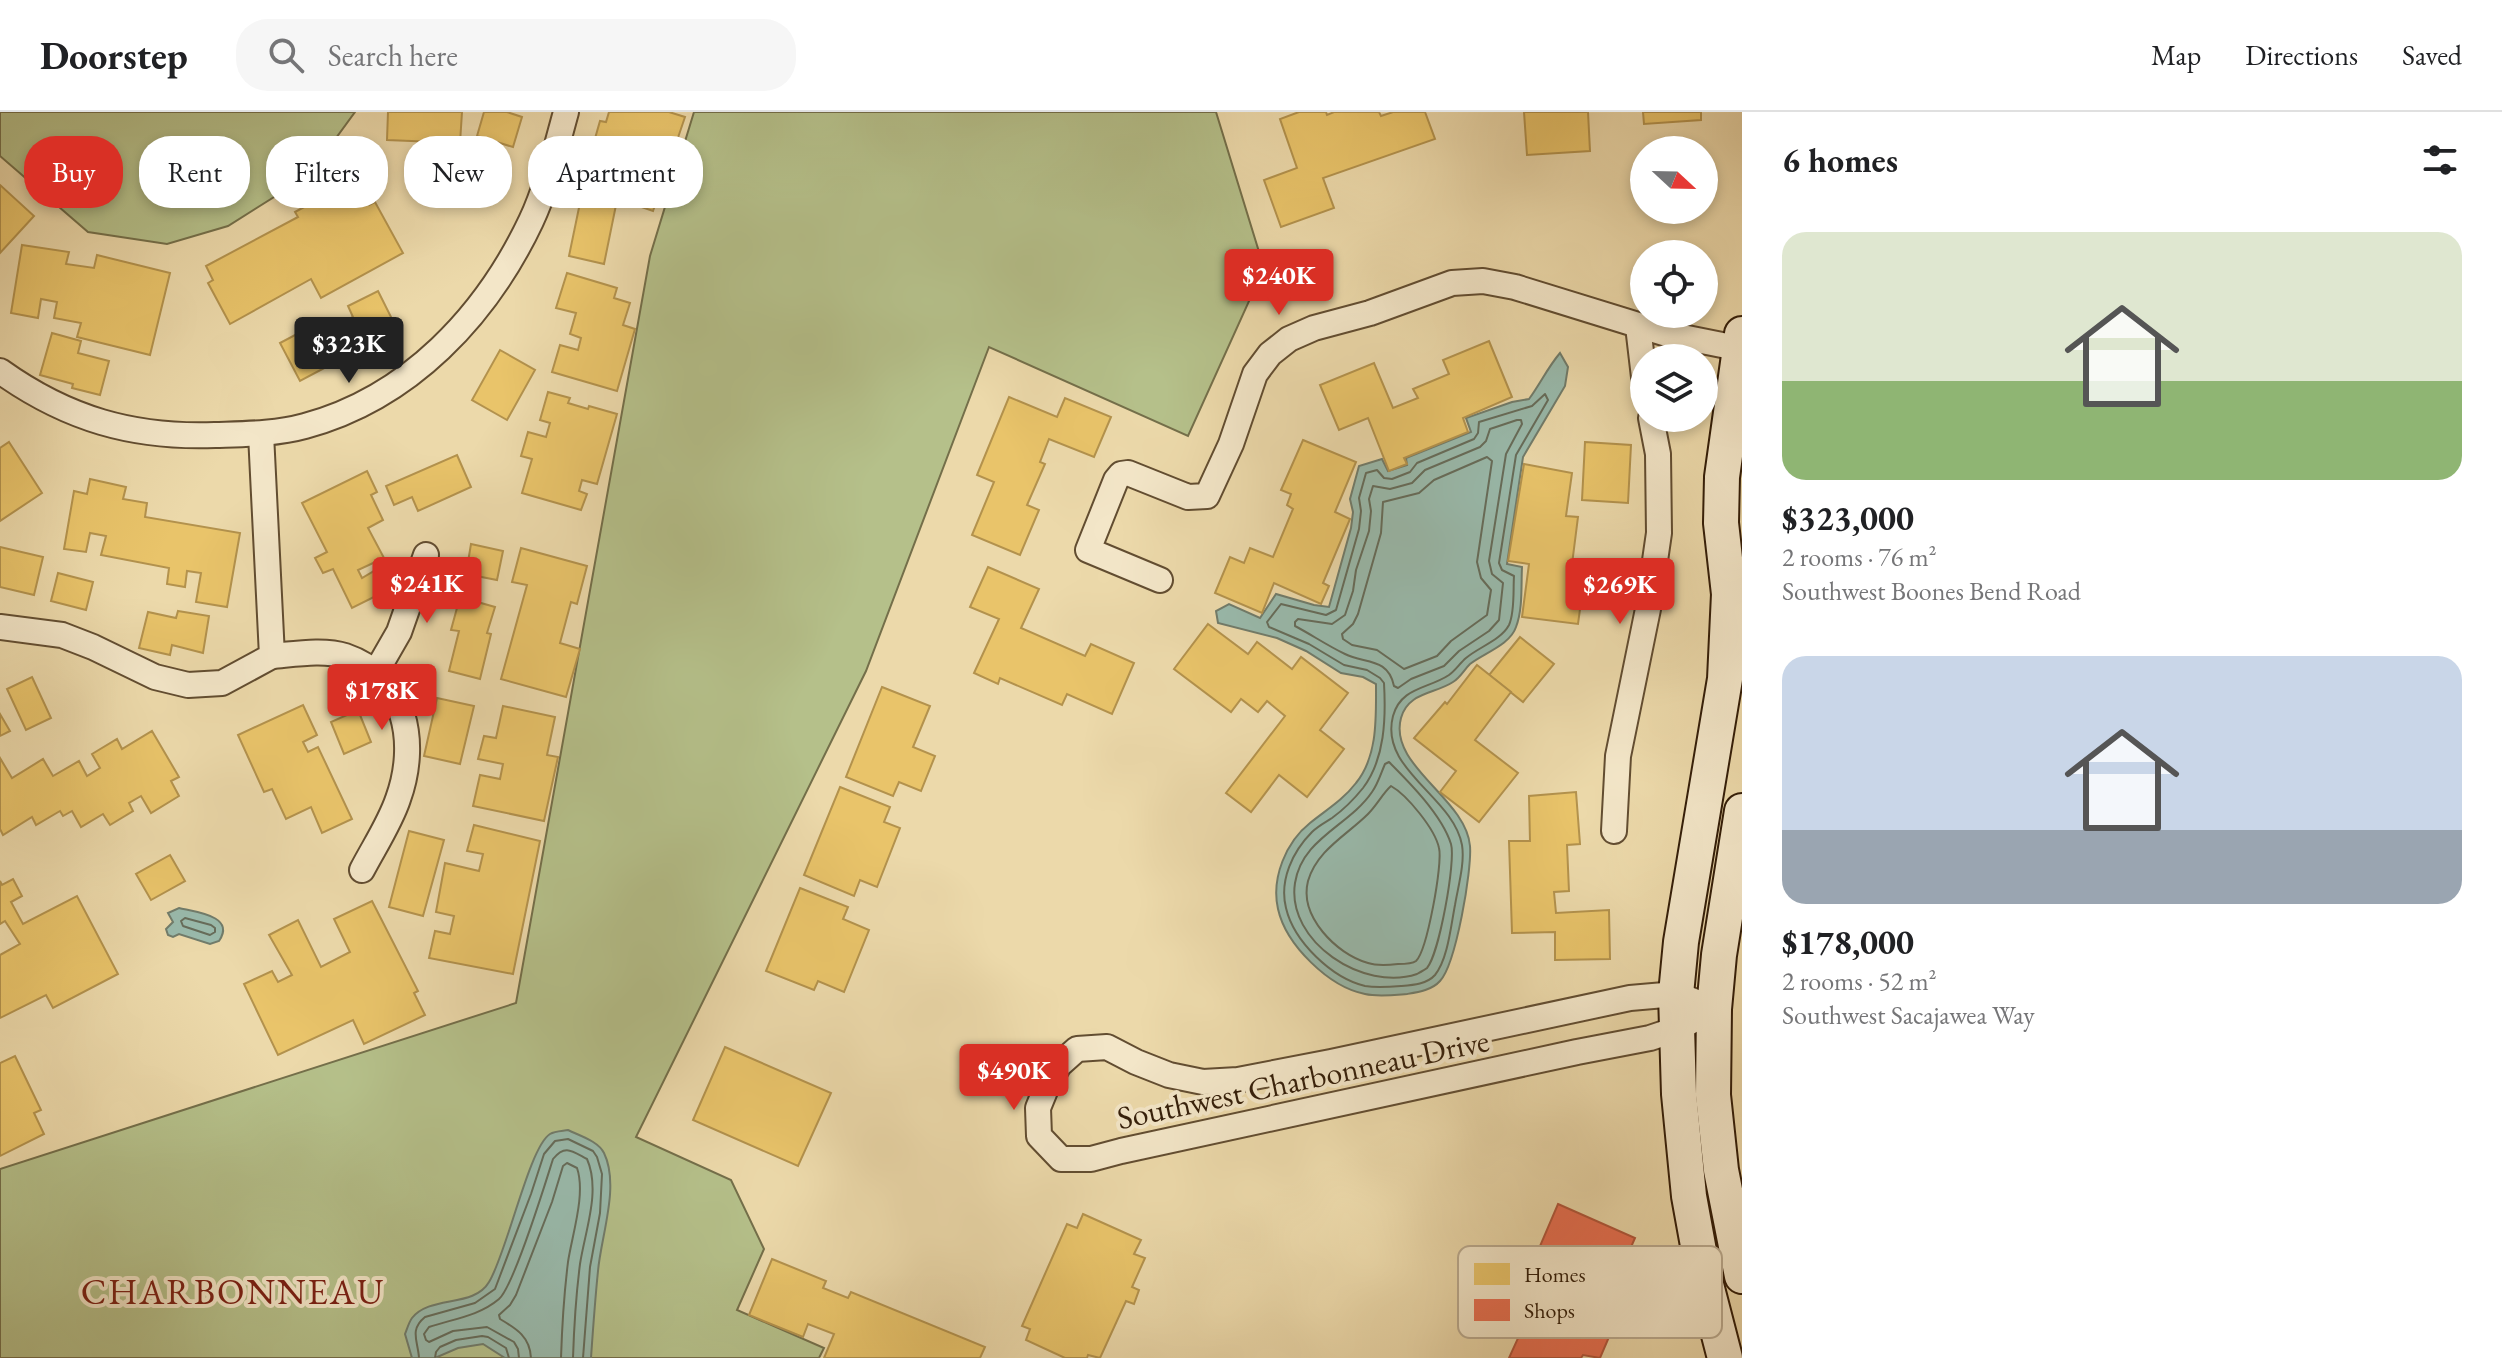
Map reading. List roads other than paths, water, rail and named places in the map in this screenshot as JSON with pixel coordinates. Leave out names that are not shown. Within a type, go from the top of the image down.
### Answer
[{"type":"street","points":[[0,371],[60,408],[127,430],[195,436],[261,434],[304,427],[353,410],[402,382],[443,347],[479,307],[526,231],[549,173],[566,112]]},
{"type":"street","points":[[1160,580],[1088,550],[1116,480],[1121,474],[1128,473],[1188,497],[1207,496],[1231,444],[1255,374],[1270,354],[1289,339],[1452,283],[1483,281],[1515,287],[1630,323]]},
{"type":"street","points":[[1649,328],[1741,344],[1722,477],[1721,523],[1729,594],[1725,679],[1685,912],[1676,994],[1679,1094],[1689,1196],[1698,1246]]},
{"type":"street","points":[[1614,831],[1618,756],[1648,609],[1659,533],[1658,454],[1654,432]]},
{"type":"street","points":[[261,434],[272,656]]},
{"type":"street","points":[[376,672],[399,632],[426,555]]},
{"type":"street","points":[[0,627],[62,635],[155,677],[188,685],[222,683],[272,656],[309,653],[344,655],[376,672],[396,697],[405,724],[407,751],[405,777],[398,801],[362,870]]},
{"type":"street","points":[[1742,811],[1719,955],[1714,1009],[1713,1095],[1719,1155],[1742,1276]]},
{"type":"street","name":"Southwest Charbonneau Drive","points":[[1676,994],[1714,1009],[1677,1029],[1650,1038],[1091,1159],[1061,1159],[1039,1136],[1038,1108],[1047,1086],[1059,1065],[1077,1049],[1107,1047],[1169,1075],[1203,1082],[1238,1080],[1630,998],[1676,994]]},
{"type":"street","points":[[1720,1338],[1725,1358]]},
{"type":"water","points":[[1560,353],[1568,367],[1565,386],[1523,457],[1507,564],[1522,567],[1521,605],[1516,627],[1508,639],[1470,664],[1455,680],[1416,698],[1401,718],[1400,735],[1406,752],[1456,812],[1470,846],[1466,895],[1452,956],[1440,981],[1425,990],[1381,996],[1351,990],[1324,974],[1300,950],[1283,923],[1276,897],[1279,873],[1287,850],[1301,831],[1346,795],[1363,772],[1374,736],[1376,684],[1363,677],[1341,673],[1306,651],[1277,638],[1218,623],[1216,611],[1229,604],[1260,618],[1276,594],[1329,607],[1351,528],[1353,512],[1350,499],[1359,466],[1382,459],[1388,471],[1407,465],[1406,458],[1471,432],[1466,418],[1529,399]]},
{"type":"water","points":[[179,908],[218,921],[223,933],[219,941],[210,944],[179,934],[173,937],[168,935],[166,929],[173,922],[168,913]]},
{"type":"water","points":[[568,1130],[598,1145],[604,1153],[610,1180],[591,1358],[505,1358],[483,1344],[458,1348],[435,1358],[412,1358],[405,1334],[412,1318],[430,1306],[473,1295],[489,1282],[542,1143],[550,1134]]},
{"type":"district","name":"CHARBONNEAU","points":[[233,1291]]}]
